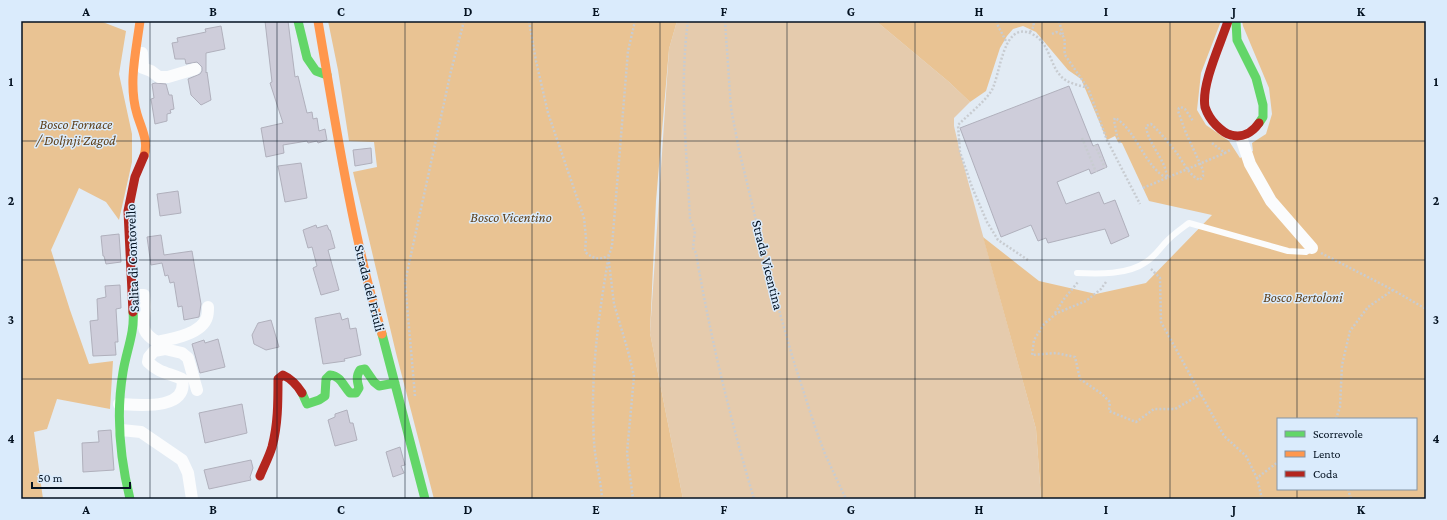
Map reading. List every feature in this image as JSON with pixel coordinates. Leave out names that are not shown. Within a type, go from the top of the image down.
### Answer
[{"type":"street","name":"Salita di Contovello","points":[[130,499],[122,453],[119,404],[123,371],[134,321],[128,212],[135,177],[146,150],[145,136],[137,115],[133,97],[133,79],[140,21]]},
{"type":"street","points":[[298,21],[307,58],[316,71],[327,75]]},
{"type":"street","name":"Strada del Friuli","points":[[318,21],[355,225],[425,499]]},
{"type":"street","points":[[1228,21],[1210,75],[1204,102],[1206,113],[1221,130],[1229,135],[1241,137],[1253,130],[1263,118],[1263,105],[1256,78],[1237,40],[1236,21]]},
{"type":"street","points":[[136,47],[141,50],[143,68],[151,71],[159,77],[168,77],[195,69]]},
{"type":"street","points":[[1241,137],[1250,164],[1271,201],[1312,248]]},
{"type":"street","points":[[133,295],[144,294],[145,308],[143,327],[147,336],[157,342],[190,333],[201,326],[207,318],[208,307]]},
{"type":"street","points":[[119,404],[143,406],[168,403],[180,396],[183,385],[182,379],[154,369],[148,362],[149,357],[154,351],[165,349],[182,353],[188,358],[197,390]]},
{"type":"street","points":[[260,476],[274,439],[278,399],[278,379],[283,375],[291,378],[298,386],[307,404],[319,400],[325,396],[326,379],[330,375],[335,375],[340,378],[350,394],[356,392],[359,388],[356,378],[357,373],[360,370],[365,369],[378,386],[395,383]]},
{"type":"street","points":[[121,430],[141,432],[182,460],[188,473],[192,499]]},
{"type":"lane","points":[[1077,273],[1112,273],[1125,271],[1144,263],[1189,223],[1288,251],[1306,252],[1312,248]]},
{"type":"path","points":[[415,397],[405,282],[451,71],[464,21]]},
{"type":"path","points":[[529,21],[536,61],[548,113],[584,218],[586,238],[585,252],[593,258],[603,259],[609,255]]},
{"type":"path","points":[[602,499],[594,442],[592,385],[601,300],[612,246],[628,52],[635,21]]},
{"type":"path","points":[[688,21],[686,34],[683,112],[690,219],[695,231],[694,248],[723,389],[754,499]]},
{"type":"path","name":"Strada Vicentina","points":[[725,21],[732,108],[739,150],[771,282],[793,359],[815,427],[825,454],[846,499]]},
{"type":"path","points":[[997,21],[997,24],[1007,43]]},
{"type":"path","points":[[1030,32],[1034,26],[1033,21]]},
{"type":"path","points":[[1059,21],[1065,39],[1065,55],[1088,88],[1107,140],[1140,204]]},
{"type":"path","points":[[1028,260],[998,240],[987,222],[972,187],[960,152],[958,125],[991,92],[1007,43],[1013,36],[1020,32],[1030,32],[1043,42],[1059,74],[1067,81],[1088,88]]},
{"type":"path","points":[[1052,34],[1056,32],[1061,33],[1063,36]]},
{"type":"path","points":[[1167,178],[1164,166],[1147,135],[1147,124],[1151,124],[1157,129],[1178,154],[1191,174],[1196,179],[1200,180],[1203,176],[1203,170],[1182,122],[1178,111],[1179,108],[1181,107],[1185,109],[1197,126]]},
{"type":"path","points":[[1120,142],[1115,129],[1115,118],[1126,128],[1151,163],[1163,176],[1167,178]]},
{"type":"path","points":[[1144,188],[1225,153],[1239,145],[1241,137]]},
{"type":"path","points":[[1082,138],[1096,172]]},
{"type":"path","points":[[1211,143],[1225,153]]},
{"type":"path","points":[[1095,145],[1104,168]]},
{"type":"path","points":[[1312,248],[1426,309]]},
{"type":"path","points":[[608,260],[614,304],[634,376],[627,453],[633,499]]},
{"type":"path","points":[[1144,263],[1160,278],[1161,322],[1224,436],[1246,456],[1257,478],[1262,499]]},
{"type":"path","points":[[1112,273],[1101,289],[1086,301],[1057,313],[1044,324],[1034,340],[1032,355],[1056,353],[1075,357],[1080,379],[1102,394],[1110,402],[1109,411],[1136,422],[1154,409],[1175,409],[1201,394]]},
{"type":"path","points":[[1054,316],[1064,299],[1084,274]]},
{"type":"path","points":[[1336,418],[1340,407],[1342,365],[1350,331],[1368,307],[1393,290]]},
{"type":"path","points":[[1257,478],[1277,463]]},
{"type":"shaded area","points":[[677,21],[876,21],[949,82],[970,102],[954,118],[954,126],[1036,429],[1041,499],[683,499],[650,333],[669,49]]},
{"type":"green space","name":"Bosco Fornace / Doljnji Zagod","points":[[21,21],[100,21],[126,31],[119,74],[132,134],[132,162],[119,220],[106,202],[79,188],[51,250],[89,364],[113,361],[110,409],[57,399],[47,429],[34,432],[43,499],[21,499]]},
{"type":"green space","name":"Bosco Vicentino","points":[[328,21],[677,21],[669,49],[656,201],[650,333],[683,499],[434,499],[396,353],[353,172],[377,167],[374,142],[349,141],[338,70]]},
{"type":"green space","name":"Bosco Bertoloni","points":[[876,21],[1221,21],[1201,73],[1197,110],[1206,125],[1229,141],[1240,158],[1253,151],[1252,143],[1266,134],[1272,114],[1269,88],[1242,21],[1426,21],[1426,499],[1041,499],[1036,429],[983,237],[1039,281],[1096,294],[1146,283],[1212,215],[1149,201],[1122,143],[1118,142],[1115,136],[1107,140],[1081,79],[1068,70],[1036,32],[1023,26],[1013,29],[1000,48],[986,91],[970,102],[949,82]]},
{"type":"building","points":[[265,21],[288,21],[295,77],[298,76],[307,113],[312,112],[313,119],[317,118],[319,131],[325,129],[327,140],[318,143],[317,141],[308,143],[307,141],[283,145],[284,153],[266,157],[261,128],[283,123],[270,83],[272,82]]},
{"type":"building","points":[[221,26],[225,49],[206,53],[206,73],[207,72],[211,100],[201,105],[191,95],[188,79],[200,74],[202,67],[197,62],[186,64],[185,59],[175,59],[172,43],[178,42],[177,38],[206,32],[205,29]]},
{"type":"building","points":[[152,84],[166,84],[169,95],[172,95],[174,109],[170,110],[171,113],[167,114],[167,121],[155,124],[151,99],[154,98]]},
{"type":"building","points":[[1069,86],[1093,146],[1098,144],[1107,167],[1091,174],[1089,169],[1057,182],[1066,204],[1099,192],[1104,204],[1115,200],[1129,236],[1111,244],[1105,229],[1048,243],[1046,238],[1038,241],[1031,225],[1001,237],[960,128]]},
{"type":"building","points":[[371,148],[372,163],[355,166],[353,150]]},
{"type":"building","points":[[301,163],[307,198],[285,202],[278,166]]},
{"type":"building","points":[[178,191],[181,213],[160,216],[157,194]]},
{"type":"building","points":[[316,225],[317,228],[327,225],[330,230],[335,248],[328,250],[339,290],[321,295],[313,268],[317,266],[312,247],[308,248],[303,230]]},
{"type":"building","points":[[119,234],[121,262],[106,264],[103,256],[101,236]]},
{"type":"building","points":[[161,235],[164,255],[192,251],[201,304],[199,317],[184,320],[182,306],[178,307],[174,282],[170,283],[168,275],[165,276],[162,263],[151,265],[147,237]]},
{"type":"building","points":[[120,285],[121,308],[116,309],[118,342],[115,342],[116,355],[93,356],[90,321],[98,320],[97,299],[106,297],[105,286]]},
{"type":"building","points":[[340,313],[342,320],[348,318],[350,329],[356,328],[361,355],[344,359],[345,361],[323,364],[315,318]]},
{"type":"building","points":[[271,320],[279,347],[266,350],[254,344],[252,335],[258,323]]},
{"type":"building","points":[[218,339],[225,367],[200,373],[192,344],[204,340],[205,343]]},
{"type":"building","points":[[242,404],[247,433],[205,443],[199,413]]},
{"type":"building","points":[[347,410],[350,423],[353,423],[357,440],[335,446],[328,420],[335,417],[335,414]]},
{"type":"building","points":[[111,430],[114,470],[83,472],[82,443],[99,442],[98,431]]},
{"type":"building","points":[[400,447],[405,465],[401,466],[404,473],[393,477],[386,452]]},
{"type":"building","points":[[251,460],[253,468],[250,477],[251,480],[209,489],[204,470]]},
{"type":"traffic: fast","points":[[298,21],[307,58],[316,71],[327,75]]},
{"type":"traffic: fast","points":[[1236,21],[1237,40],[1256,78],[1263,105],[1263,117],[1259,123]]},
{"type":"traffic: fast","points":[[130,499],[120,436],[120,403],[124,364],[132,334],[133,312]]},
{"type":"traffic: fast","points":[[382,334],[425,499]]},
{"type":"traffic: fast","points":[[302,393],[307,404],[319,400],[325,396],[326,379],[330,375],[337,377],[350,393],[356,393],[359,388],[357,376],[360,370],[365,369],[374,382],[379,386],[395,383]]},
{"type":"traffic: slow","points":[[140,21],[134,68],[133,91],[134,103],[146,145],[144,156]]},
{"type":"traffic: slow","points":[[318,21],[357,237],[382,334]]},
{"type":"traffic: jam","points":[[1228,21],[1209,75],[1206,87],[1205,107],[1214,123],[1223,131],[1235,136],[1246,134],[1253,130],[1259,123]]},
{"type":"traffic: jam","points":[[133,312],[128,211],[135,177],[144,156]]},
{"type":"traffic: jam","points":[[260,476],[271,451],[274,439],[277,413],[278,379],[283,375],[289,378],[302,393]]}]
